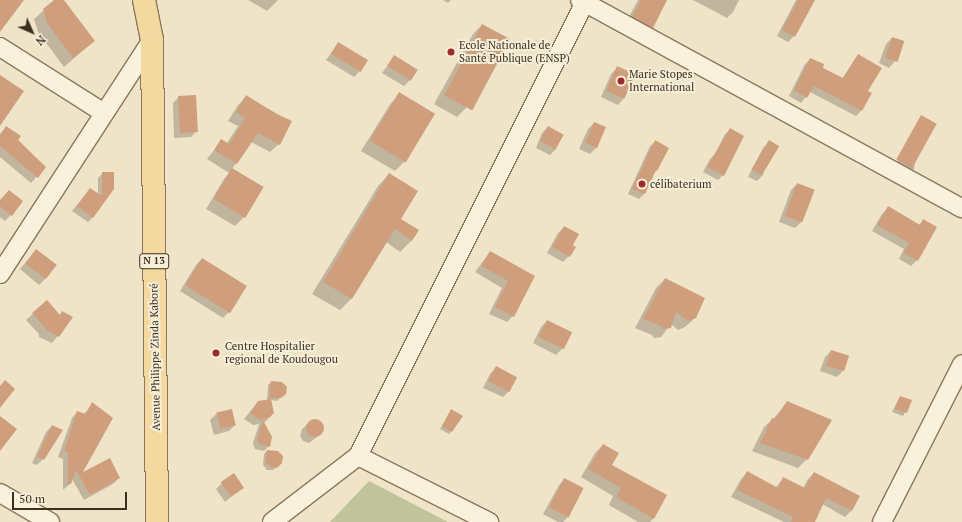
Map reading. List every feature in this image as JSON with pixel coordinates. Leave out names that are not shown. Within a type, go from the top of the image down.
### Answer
[{"type":"main road","name":"Avenue Philippe Zinda Kaboré","points":[[144,0],[152,40],[157,522]]},
{"type":"street","points":[[272,522],[358,456],[584,1],[962,208]]},
{"type":"street","points":[[0,274],[152,40]]},
{"type":"street","points":[[0,48],[104,113]]},
{"type":"street","points":[[882,522],[962,364]]},
{"type":"street","points":[[358,456],[489,522]]},
{"type":"street","points":[[0,493],[50,522]]},
{"type":"green space","points":[[369,481],[448,522],[330,522]]},
{"type":"building","points":[[0,0],[24,0],[0,32]]},
{"type":"building","points":[[54,0],[64,0],[95,41],[73,58],[47,23],[43,9]]},
{"type":"building","points":[[641,0],[667,0],[653,28],[632,17]]},
{"type":"building","points":[[798,0],[815,0],[795,37],[782,30]]},
{"type":"building","points":[[482,24],[510,39],[472,111],[444,96]]},
{"type":"building","points":[[892,37],[904,41],[898,62],[885,58]]},
{"type":"building","points":[[338,42],[368,60],[361,72],[331,54]]},
{"type":"building","points":[[858,54],[882,68],[868,91],[872,93],[862,111],[814,86],[807,98],[794,90],[810,58],[824,64],[823,68],[843,78]]},
{"type":"building","points":[[394,55],[418,70],[411,81],[387,66]]},
{"type":"building","points":[[617,66],[635,74],[624,99],[606,91]]},
{"type":"building","points":[[0,75],[24,91],[0,126]]},
{"type":"building","points":[[399,92],[435,114],[406,162],[370,141]]},
{"type":"building","points":[[196,95],[198,132],[180,133],[178,96]]},
{"type":"building","points":[[246,95],[277,114],[292,121],[280,145],[258,133],[237,164],[214,150],[221,139],[229,144],[245,118],[236,112]]},
{"type":"building","points":[[921,115],[937,124],[912,168],[896,160]]},
{"type":"building","points":[[594,122],[606,127],[597,148],[585,143]]},
{"type":"building","points":[[6,126],[21,136],[18,140],[46,167],[38,178],[0,146],[0,135]]},
{"type":"building","points":[[548,126],[564,135],[556,150],[540,141]]},
{"type":"building","points":[[730,128],[744,136],[724,176],[707,167]]},
{"type":"building","points":[[655,140],[669,148],[657,171],[656,170],[645,194],[632,189]]},
{"type":"building","points":[[769,140],[779,146],[762,175],[751,169]]},
{"type":"building","points":[[232,168],[264,187],[245,218],[213,199]]},
{"type":"building","points":[[102,172],[114,172],[114,189],[93,218],[77,206],[90,188],[102,196]]},
{"type":"building","points":[[389,173],[418,191],[401,219],[419,230],[412,241],[395,229],[352,299],[323,282]]},
{"type":"building","points":[[797,183],[815,190],[802,222],[784,216]]},
{"type":"building","points":[[9,190],[23,201],[12,216],[0,206],[0,200]]},
{"type":"building","points":[[888,206],[920,225],[923,219],[937,227],[918,261],[904,253],[909,243],[877,225]]},
{"type":"building","points":[[564,226],[579,234],[573,245],[576,247],[570,257],[552,247]]},
{"type":"building","points":[[36,249],[57,265],[46,279],[25,263]]},
{"type":"building","points":[[490,251],[535,276],[514,317],[495,307],[508,281],[481,266]]},
{"type":"building","points":[[202,258],[247,286],[230,313],[185,285]]},
{"type":"building","points":[[665,278],[705,298],[696,318],[688,321],[676,312],[671,328],[663,329],[661,326],[643,319]]},
{"type":"building","points":[[47,300],[60,315],[62,311],[73,317],[59,337],[47,330],[32,313]]},
{"type":"building","points":[[547,320],[572,332],[564,349],[539,337]]},
{"type":"building","points":[[831,350],[849,356],[844,371],[826,365]]},
{"type":"building","points":[[496,366],[517,377],[509,392],[488,381]]},
{"type":"building","points":[[5,380],[15,389],[0,408],[0,386]]},
{"type":"building","points":[[271,381],[282,382],[287,387],[286,394],[281,398],[269,398]]},
{"type":"building","points":[[900,396],[912,400],[907,413],[894,409]]},
{"type":"building","points":[[271,399],[274,413],[270,417],[260,420],[250,413],[258,401]]},
{"type":"building","points":[[787,401],[832,420],[808,460],[760,443],[772,418],[775,419]]},
{"type":"building","points":[[92,402],[113,418],[83,472],[110,458],[120,478],[90,495],[76,470],[71,484],[68,484],[68,453],[64,451],[77,411],[86,414]]},
{"type":"building","points":[[232,409],[236,426],[220,429],[216,413]]},
{"type":"building","points":[[451,409],[463,416],[452,432],[442,426]]},
{"type":"building","points":[[0,416],[17,429],[0,451]]},
{"type":"building","points":[[311,419],[319,419],[324,424],[322,435],[319,437],[311,437],[306,432],[306,424]]},
{"type":"building","points":[[263,420],[272,437],[270,447],[260,444],[257,439]]},
{"type":"building","points":[[52,425],[63,430],[44,460],[37,456]]},
{"type":"building","points":[[603,444],[619,453],[612,465],[667,495],[654,519],[616,497],[621,488],[588,469]]},
{"type":"building","points":[[267,450],[278,451],[283,456],[282,463],[277,468],[270,467],[265,462]]},
{"type":"building","points":[[747,471],[778,488],[783,477],[805,488],[814,472],[860,496],[852,511],[826,498],[815,522],[791,522],[793,517],[737,490]]},
{"type":"building","points":[[234,473],[244,488],[231,497],[221,482]]},
{"type":"building","points":[[564,478],[584,488],[569,517],[549,507]]},
{"type":"place","name":"Ecole Nationale de Santé Publique (ENSP)","points":[[451,52]]},
{"type":"place","name":"Marie Stopes International","points":[[621,81]]},
{"type":"place","name":"célibaterium","points":[[642,184]]},
{"type":"place","name":"Centre Hospitalier regional de Koudougou","points":[[216,353]]}]
